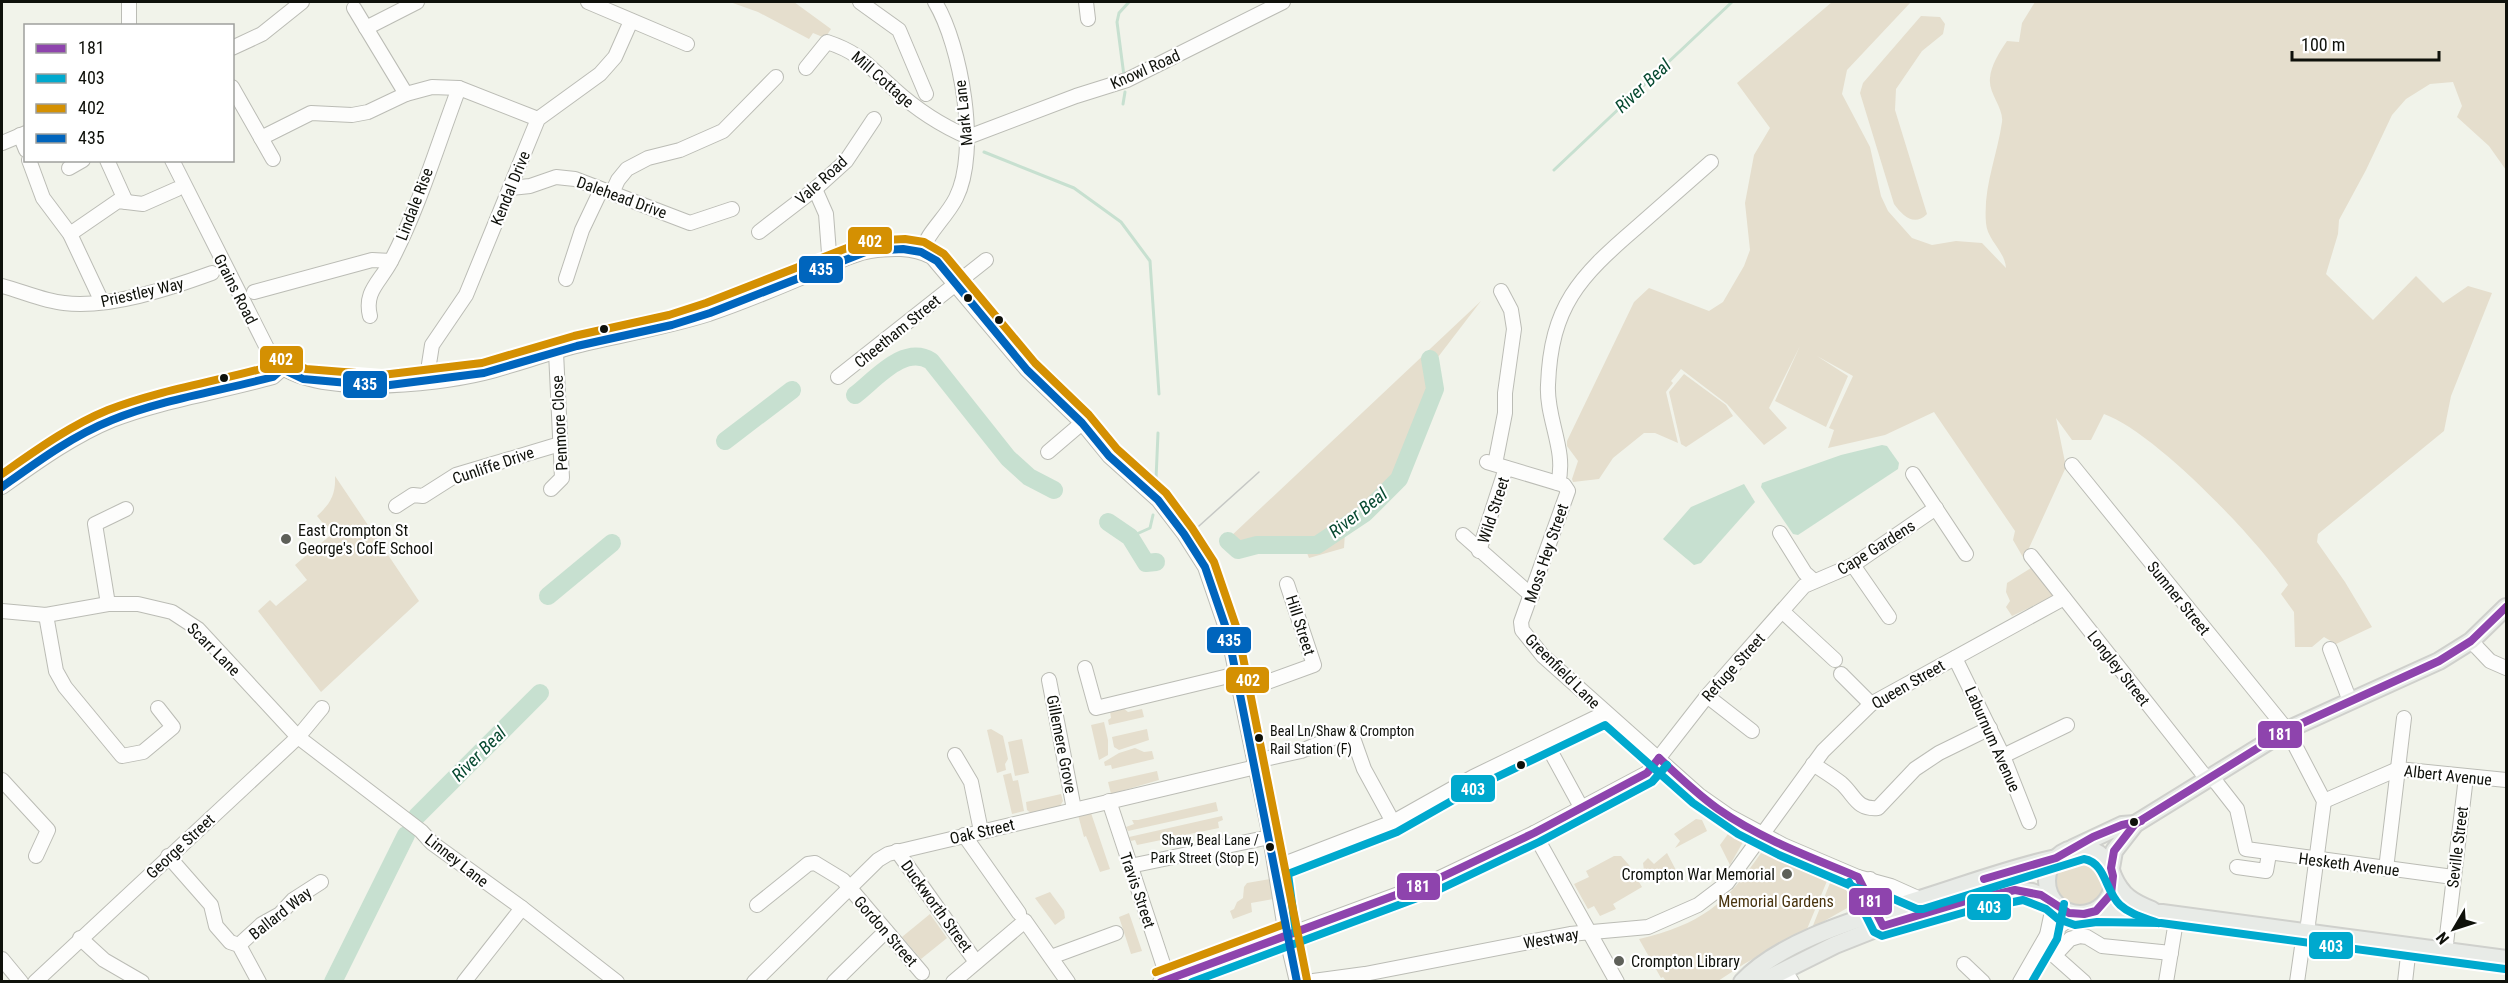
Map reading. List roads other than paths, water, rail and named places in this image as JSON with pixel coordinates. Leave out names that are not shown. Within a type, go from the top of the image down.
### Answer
[{"type":"main road","points":[[2090,913],[2107,901],[2111,894],[2114,851],[2135,824],[2287,730],[2421,670],[2471,641],[2506,607]]},
{"type":"main road","points":[[2053,901],[2047,879],[2051,865],[2063,853],[2122,825],[2135,824]]},
{"type":"main road","points":[[1761,981],[1789,976],[1835,945],[1920,899],[2082,848],[2100,854],[2120,890],[2129,900],[2169,914]]},
{"type":"main road","points":[[1742,981],[1754,969],[1818,935],[2015,890],[2032,892],[2053,901],[2069,913],[2169,914],[2306,929],[2409,947],[2506,959]]},
{"type":"street","points":[[129,2],[129,24]]},
{"type":"street","points":[[234,47],[262,34],[302,2]]},
{"type":"street","points":[[366,28],[417,2]]},
{"type":"street","points":[[588,2],[687,44]]},
{"type":"street","points":[[860,2],[898,30],[926,94]]},
{"type":"street","name":"Mark Lane","points":[[921,252],[927,236],[956,198],[968,160],[968,137],[962,87],[949,32],[935,2]]},
{"type":"street","points":[[1086,2],[1088,19]]},
{"type":"street","name":"Knowl Road","points":[[968,137],[1076,96],[1127,80],[1283,2]]},
{"type":"street","points":[[354,8],[406,94]]},
{"type":"street","points":[[261,138],[311,113],[352,115],[368,112],[406,94],[432,87],[459,88],[538,119],[600,74],[615,57],[631,21]]},
{"type":"street","name":"Mill Cottage","points":[[806,68],[827,42],[847,48],[863,58],[919,110],[943,126],[968,137]]},
{"type":"street","points":[[566,279],[582,230],[606,191],[627,170],[648,158],[680,150],[723,131],[776,78]]},
{"type":"street","name":"Lindale Rise","points":[[370,316],[367,303],[369,294],[391,261],[459,88]]},
{"type":"street","points":[[234,91],[273,159]]},
{"type":"street","name":"Vale Road","points":[[759,232],[815,189],[846,160],[874,118]]},
{"type":"street","name":"Kendal Drive","points":[[430,381],[432,345],[466,295],[538,119]]},
{"type":"street","points":[[2,143],[23,134]]},
{"type":"street","points":[[30,162],[43,198],[70,234],[102,302]]},
{"type":"street","points":[[69,168],[80,162]]},
{"type":"street","points":[[108,162],[126,202]]},
{"type":"street","name":"Grains Road","points":[[173,162],[264,345],[282,369]]},
{"type":"street","points":[[1558,483],[1561,463],[1548,389],[1551,348],[1566,304],[1588,271],[1711,162]]},
{"type":"street","name":"Dalehead Drive","points":[[511,188],[530,186],[556,177],[575,179],[690,223],[732,209]]},
{"type":"street","points":[[70,234],[118,201],[144,204],[177,189]]},
{"type":"street","points":[[815,189],[826,214],[830,266]]},
{"type":"street","points":[[2,487],[74,440],[111,421],[158,405],[273,377],[282,369],[303,379],[382,386],[484,373],[556,352],[672,325],[710,313],[868,251],[903,249],[921,252],[937,261],[1027,370],[1082,423],[1109,456],[1158,500],[1197,553],[1219,605],[1237,674],[1276,867],[1286,935],[1297,981]]},
{"type":"street","points":[[254,292],[372,260],[391,261]]},
{"type":"street","name":"Cheetham Street","points":[[838,377],[986,261]]},
{"type":"street","name":"Priestley Way","points":[[2,286],[64,303],[102,302],[170,289],[212,273]]},
{"type":"street","name":"Wild Street","points":[[1479,551],[1505,413],[1505,393],[1514,329],[1511,310],[1501,291]]},
{"type":"street","name":"Penmore Close","points":[[551,489],[562,478],[556,352]]},
{"type":"street","points":[[1048,452],[1082,423]]},
{"type":"street","name":"Cunliffe Drive","points":[[396,506],[413,495],[423,496],[456,475],[560,444]]},
{"type":"street","name":"Moss Hey Street","points":[[1496,465],[1564,485],[1568,491],[1521,622],[1522,630]]},
{"type":"street","name":"Sumner Street","points":[[2072,465],[2287,730],[2324,801]]},
{"type":"street","points":[[1913,474],[1966,554]]},
{"type":"street","name":"Cape Gardens","points":[[1813,580],[1841,572],[1853,565],[1936,508]]},
{"type":"street","points":[[108,604],[95,524],[126,509]]},
{"type":"street","points":[[1780,533],[1805,573],[1813,580]]},
{"type":"street","points":[[1463,536],[1532,596]]},
{"type":"street","name":"Longley Street","points":[[2031,556],[2236,809],[2246,849]]},
{"type":"street","points":[[1853,565],[1889,616]]},
{"type":"street","name":"Refuge Street","points":[[1173,979],[1421,886],[1533,833],[1647,773],[1707,696],[1804,586],[1813,580]]},
{"type":"street","name":"Hill Street","points":[[1240,692],[1314,665],[1287,584]]},
{"type":"street","name":"Queen Street","points":[[1762,836],[1813,764],[1871,704],[2064,598]]},
{"type":"street","name":"Scarr Lane","points":[[2,611],[46,615],[108,604],[138,604],[172,612],[198,629],[298,737]]},
{"type":"street","points":[[1782,612],[1835,660]]},
{"type":"street","points":[[46,615],[56,671],[65,687],[122,756],[143,752],[173,727],[158,708]]},
{"type":"street","name":"Greenfield Lane","points":[[1522,630],[1565,677],[1706,801],[1762,836],[1920,899]]},
{"type":"street","points":[[2471,641],[2490,661],[2506,668]]},
{"type":"street","points":[[2330,649],[2350,701]]},
{"type":"street","name":"Laburnum Avenue","points":[[1955,658],[2003,756],[2029,822]]},
{"type":"street","points":[[1085,668],[1096,708],[1237,674]]},
{"type":"street","points":[[1841,674],[1871,704]]},
{"type":"street","name":"Gillemere Grove","points":[[1050,680],[1074,809]]},
{"type":"street","points":[[1707,696],[1752,731]]},
{"type":"street","name":"George Street","points":[[35,981],[298,737],[322,708]]},
{"type":"street","points":[[1276,867],[1393,822],[1454,794],[1601,715],[1604,711]]},
{"type":"street","points":[[2386,869],[2404,718]]},
{"type":"street","points":[[2003,756],[2067,724]]},
{"type":"street","points":[[1813,764],[1842,783],[1856,801],[1867,809],[1878,808],[1915,769],[1939,753],[1990,728]]},
{"type":"street","name":"Oak Street","points":[[754,981],[878,860],[897,851],[1255,764],[1301,751],[1343,734],[1352,735],[1364,769],[1393,822]]},
{"type":"street","name":"Linney Lane","points":[[298,737],[421,831],[451,858],[522,908],[617,981]]},
{"type":"street","points":[[1546,743],[1581,807]]},
{"type":"street","points":[[955,755],[971,782],[981,831]]},
{"type":"street","name":"Albert Avenue","points":[[2324,801],[2398,769],[2506,780]]},
{"type":"street","name":"Seville Street","points":[[2445,952],[2466,777]]},
{"type":"street","points":[[2,780],[48,830],[36,856]]},
{"type":"street","name":"Travis Street","points":[[1109,801],[1130,866],[1173,979]]},
{"type":"street","points":[[2296,981],[2317,859],[2324,801]]},
{"type":"street","points":[[1533,833],[1617,981]]},
{"type":"street","points":[[964,835],[1068,981]]},
{"type":"street","name":"Westway","points":[[1306,981],[1365,978],[1590,932],[1648,927],[1698,906],[1727,883],[1762,836]]},
{"type":"street","points":[[1130,866],[1270,837]]},
{"type":"street","name":"Hesketh Avenue","points":[[2246,849],[2269,854],[2453,877]]},
{"type":"street","name":"Duckworth Street","points":[[897,851],[976,962]]},
{"type":"street","points":[[2237,867],[2266,872],[2269,854]]},
{"type":"street","points":[[168,856],[211,904],[216,926],[230,942],[239,945],[260,981]]},
{"type":"street","name":"Gordon Street","points":[[757,905],[808,864],[815,863],[843,880],[922,973]]},
{"type":"street","points":[[1864,878],[1886,918]]},
{"type":"street","name":"Ballard Way","points":[[239,945],[262,924],[280,914],[293,900],[321,882]]},
{"type":"street","points":[[2020,981],[2044,940],[2053,901]]},
{"type":"street","points":[[464,981],[522,908]]},
{"type":"street","points":[[2044,940],[2064,923],[2090,913]]},
{"type":"street","points":[[2166,981],[2171,953],[2169,914]]},
{"type":"street","points":[[953,981],[1022,917]]},
{"type":"street","points":[[834,981],[886,931]]},
{"type":"street","points":[[1051,957],[1116,933]]},
{"type":"street","points":[[2055,955],[2070,939],[2079,936],[2088,937],[2102,946],[2171,953]]},
{"type":"street","points":[[80,938],[104,960],[142,981]]},
{"type":"street","points":[[2044,940],[2055,955],[2084,981]]},
{"type":"street","points":[[2405,981],[2409,947]]},
{"type":"street","points":[[2,959],[21,981]]},
{"type":"street","points":[[1964,964],[1983,981]]},
{"type":"waterway","points":[[1124,76],[1117,22],[1119,13],[1129,2]]},
{"type":"waterway","name":"River Beal","points":[[1554,170],[1732,2]]},
{"type":"waterway","points":[[1123,104],[1125,92]]},
{"type":"waterway","points":[[984,152],[1074,188],[1121,222],[1150,261],[1159,394]]},
{"type":"waterway","name":"River Beal","points":[[855,395],[901,360],[921,357],[931,361],[1008,458],[1029,477],[1054,490]]},
{"type":"waterway","name":"River Beal","points":[[1228,541],[1238,550],[1257,545],[1317,545],[1365,513],[1399,479],[1435,389],[1430,359]]},
{"type":"waterway","name":"River Beal","points":[[725,441],[792,390]]},
{"type":"waterway","points":[[1156,479],[1158,433]]},
{"type":"waterway","points":[[1130,537],[1150,528],[1153,515]]},
{"type":"waterway","name":"River Beal","points":[[1108,522],[1130,537],[1146,563],[1156,562]]},
{"type":"waterway","name":"River Beal","points":[[548,596],[612,543]]},
{"type":"waterway","name":"River Beal","points":[[417,816],[540,693]]},
{"type":"waterway","name":"River Beal","points":[[333,982],[406,835]]},
{"type":"tram line","points":[[1199,526],[1259,472]]},
{"type":"place","name":"East Crompton St George's CofE School","points":[[286,539]]},
{"type":"place","name":"Beal Ln/Shaw & Crompton Rail Station (F)","points":[[1259,738]]},
{"type":"place","name":"Shaw, Beal Lane / Park Street (Stop E)","points":[[1270,847]]},
{"type":"place","name":"Crompton War Memorial","points":[[1787,874]]},
{"type":"place","name":"Crompton Library","points":[[1619,961]]},
{"type":"park label","name":"Memorial Gardens","points":[[1776,901]]}]
